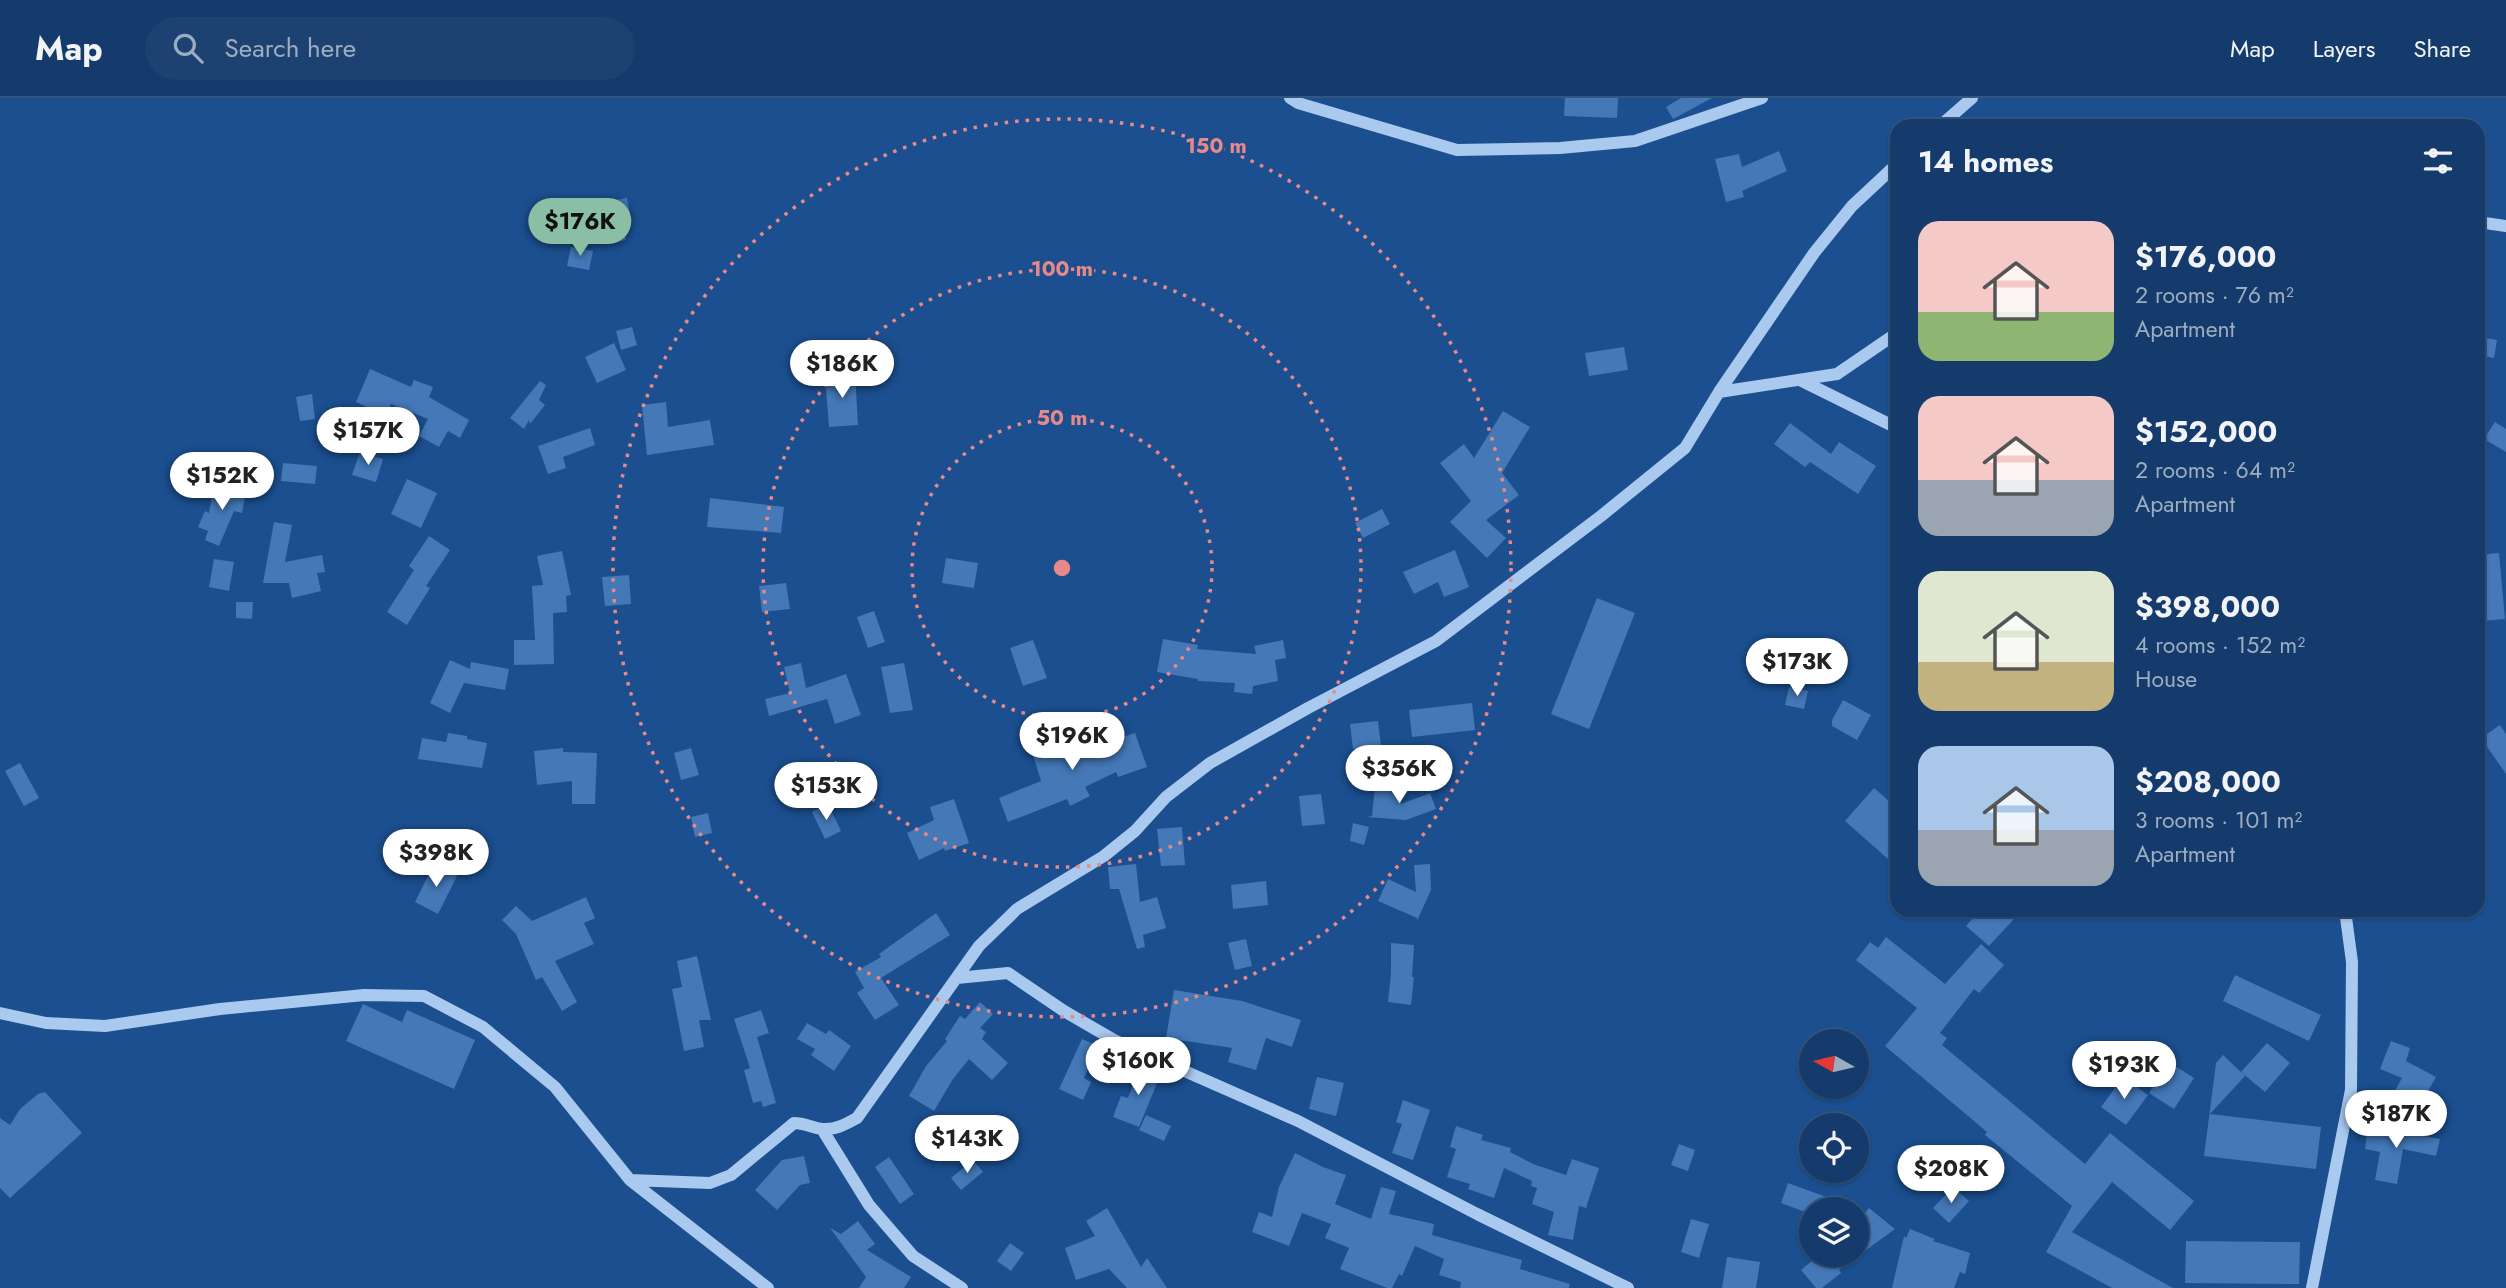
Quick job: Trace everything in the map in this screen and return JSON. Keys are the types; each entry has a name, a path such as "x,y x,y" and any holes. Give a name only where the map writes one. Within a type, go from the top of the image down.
{"street":[{"path":"1290,98 1298,103 1457,150 1560,148 1635,141 1762,98"},
{"path":"1948,119 1972,98"},
{"path":"630,1180 710,1183 731,1175 794,1124 805,1123 822,1129 839,1127 857,1118 979,946 1017,909 1104,856 1135,831 1166,797 1210,763 1436,641 1601,516 1685,448 1719,392 1814,253 1852,206 1890,171"},
{"path":"2485,223 2506,226"},
{"path":"1719,392 1837,374 1890,338"},
{"path":"1799,379 1890,424"},
{"path":"2312,1288 2351,1090 2352,962 2346,917"},
{"path":"957,978 1008,973 1064,1011 1114,1040 1298,1121 1477,1214 1628,1288"},
{"path":"0,1013 46,1023 105,1026 220,1009 299,1001 364,995 424,996 483,1027 555,1087 630,1180 768,1288"},
{"path":"822,1129 869,1205 913,1256 962,1288"}],"building":[{"path":"1565,98 1618,98 1617,118 1564,116"},
{"path":"1681,98 1712,98 1673,119 1666,107"},
{"path":"1779,151 1787,171 1742,191 1744,197 1726,202 1715,159 1739,154 1742,167"},
{"path":"627,198 630,214 621,215 626,240 606,244 599,203"},
{"path":"571,247 593,251 589,270 567,266"},
{"path":"632,327 637,345 621,350 616,331"},
{"path":"2485,338 2497,340 2494,358 2485,356"},
{"path":"614,343 626,370 597,383 585,357"},
{"path":"1624,347 1628,370 1589,376 1585,353"},
{"path":"370,369 411,387 414,380 433,387 429,397 469,420 460,438 448,431 439,447 419,436 428,419 391,404 386,416 356,402"},
{"path":"855,373 858,425 829,427 825,375"},
{"path":"540,381 546,385 539,400 545,405 530,424 529,420 524,429 510,418"},
{"path":"312,394 315,419 300,421 296,397"},
{"path":"666,402 668,427 710,420 714,445 647,455 642,405"},
{"path":"1503,411 1530,427 1502,473 1519,495 1486,520 1506,538 1487,558 1450,522 1471,501 1440,463 1464,444 1474,458"},
{"path":"2495,422 2506,429 2506,452 2485,440"},
{"path":"1790,423 1831,454 1839,442 1876,466 1858,494 1810,462 1805,467 1774,444"},
{"path":"590,428 595,445 563,457 566,468 548,474 538,446"},
{"path":"360,452 383,459 376,482 352,475"},
{"path":"283,463 317,466 315,484 281,481"},
{"path":"407,479 437,493 421,528 391,514"},
{"path":"214,485 246,491 242,513 234,511 219,546 205,540 208,531 198,527 205,511 209,513"},
{"path":"710,498 784,507 781,533 707,527"},
{"path":"1382,509 1390,524 1363,538 1355,523"},
{"path":"274,522 292,525 285,562 322,555 325,572 317,573 321,591 292,598 289,583 263,583"},
{"path":"429,536 450,550 426,586 430,588 407,625 387,612 414,570 409,566"},
{"path":"1455,550 1469,587 1444,597 1438,582 1414,594 1403,572"},
{"path":"562,551 571,595 566,596 567,612 553,613 554,664 514,665 514,640 535,640 532,586 543,585 537,556"},
{"path":"2499,553 2505,619 2485,621 2485,554"},
{"path":"946,558 978,563 974,588 942,583"},
{"path":"214,559 234,562 229,591 209,587"},
{"path":"629,575 631,604 605,606 602,577"},
{"path":"786,583 790,609 762,612 759,586"},
{"path":"1597,598 1635,613 1589,729 1551,714"},
{"path":"236,602 253,602 252,619 236,618"},
{"path":"874,611 885,642 868,648 857,617"},
{"path":"1163,639 1198,645 1197,649 1256,654 1254,646 1283,640 1286,658 1275,660 1278,681 1253,686 1252,694 1234,692 1235,683 1198,681 1157,672"},
{"path":"1033,640 1047,678 1023,686 1010,648"},
{"path":"450,660 470,669 471,662 509,669 505,690 464,683 450,713 430,703"},
{"path":"801,663 806,688 846,674 861,715 835,724 827,699 769,716 765,699 790,693 784,667"},
{"path":"904,663 913,710 890,713 881,667"},
{"path":"1789,687 1808,691 1804,709 1785,705"},
{"path":"1843,700 1871,715 1857,740 1832,726 1832,720"},
{"path":"1472,703 1475,730 1412,737 1409,710"},
{"path":"1378,721 1381,746 1353,749 1350,724"},
{"path":"2500,725 2506,734 2506,774 2485,744 2485,735"},
{"path":"1075,731 1081,751 1135,733 1147,767 1118,777 1116,772 1085,787 1090,796 1070,806 1067,799 1008,822 999,798 1041,781 1030,745"},
{"path":"448,733 487,743 482,768 418,759 422,738 446,742"},
{"path":"563,748 563,752 597,753 595,804 572,804 572,781 537,785 534,751"},
{"path":"691,748 699,775 681,780 674,753"},
{"path":"20,763 39,798 24,806 5,771"},
{"path":"1375,786 1403,788 1401,804 1430,793 1436,809 1406,820 1367,817 1372,816"},
{"path":"1874,788 1890,802 1890,861 1845,821"},
{"path":"1321,794 1325,824 1302,826 1299,796"},
{"path":"954,799 969,843 945,851 944,848 919,860 907,833 934,820 930,807"},
{"path":"828,804 841,831 825,839 812,812"},
{"path":"708,813 712,833 695,837 691,817"},
{"path":"1353,823 1369,827 1364,845 1350,841"},
{"path":"1182,827 1185,865 1161,866 1157,829"},
{"path":"434,864 457,876 438,914 415,902"},
{"path":"1136,864 1140,902 1157,897 1166,928 1143,935 1145,947 1137,949 1119,889 1110,889 1108,867"},
{"path":"1430,864 1431,890 1417,921 1417,918 1378,901 1388,879 1416,892 1414,865"},
{"path":"1266,881 1268,905 1233,909 1231,885"},
{"path":"586,897 595,918 584,923 594,944 555,961 577,1002 562,1011 542,977 536,980 516,934 502,920 516,906 532,921"},
{"path":"936,913 950,935 881,978 899,1005 875,1020 857,993 864,988 855,972 881,957 879,954"},
{"path":"1974,917 2014,919 1989,946 1966,926"},
{"path":"1886,937 1945,984 1981,944 2004,965 1979,993 1974,989 1940,1033 1947,1038 1942,1045 2085,1164 2110,1133 2194,1201 2170,1230 2112,1182 2072,1232 2173,1288 2112,1288 2046,1252 2072,1206 1985,1135 1987,1132 1885,1046 1917,1008 1856,960 1870,942 1878,948"},
{"path":"1246,939 1252,966 1235,970 1228,943"},
{"path":"1391,943 1414,945 1411,1005 1388,1002"},
{"path":"697,956 711,1020 699,1020 704,1047 684,1051 672,989 682,987 677,961"},
{"path":"2235,975 2321,1015 2309,1041 2223,1001"},
{"path":"1174,990 1242,1001 1301,1020 1292,1047 1266,1038 1256,1070 1228,1062 1232,1048 1166,1038"},
{"path":"980,1002 993,1014 980,1028 986,1032 982,1039 1008,1063 992,1080 969,1059 953,1079 934,1111 909,1096 926,1066 947,1041 945,1039 960,1016 965,1019"},
{"path":"363,1004 402,1022 407,1010 475,1040 454,1089 346,1041"},
{"path":"761,1010 769,1033 757,1037 776,1103 763,1107 761,1101 753,1103 744,1070 750,1068 734,1019"},
{"path":"807,1023 826,1034 829,1030 851,1046 834,1071 811,1055 815,1049 797,1039"},
{"path":"1082,1039 1098,1046 1084,1078 1091,1082 1083,1100 1059,1089"},
{"path":"2391,1041 2410,1048 2406,1061 2436,1077 2418,1109 2393,1094 2402,1078 2380,1069"},
{"path":"2267,1043 2290,1063 2265,1092 2241,1072"},
{"path":"2223,1055 2245,1076 2210,1114 2321,1127 2316,1169 2204,1156 2216,1063"},
{"path":"2169,1062 2194,1078 2174,1109 2149,1093"},
{"path":"1141,1065 1162,1071 1139,1127 1113,1117 1121,1096 1128,1098"},
{"path":"1317,1077 1344,1083 1336,1116 1309,1109"},
{"path":"2123,1077 2148,1095 2126,1125 2101,1107"},
{"path":"45,1092 82,1133 10,1198 0,1188 0,1118 10,1125 20,1109 38,1094"},
{"path":"1403,1100 1430,1110 1413,1160 1392,1153 1402,1124 1396,1122"},
{"path":"1146,1115 1171,1126 1164,1141 1139,1130"},
{"path":"1456,1126 1483,1135 1481,1140 1511,1148 1510,1152 1533,1164 1566,1175 1572,1159 1599,1168 1586,1208 1579,1206 1573,1240 1548,1235 1554,1212 1532,1204 1537,1188 1531,1186 1532,1181 1504,1168 1494,1198 1468,1189 1470,1184 1447,1177 1456,1149 1450,1147"},
{"path":"2368,1126 2440,1139 2436,1156 2403,1149 2397,1184 2375,1180 2380,1152 2365,1149"},
{"path":"1679,1144 1695,1150 1688,1171 1671,1165"},
{"path":"1295,1153 1346,1175 1335,1204 1371,1219 1381,1187 1396,1191 1389,1214 1434,1224 1432,1235 1522,1260 1520,1269 1570,1284 1569,1288 1460,1288 1461,1282 1439,1275 1444,1259 1415,1246 1402,1276 1399,1274 1392,1288 1387,1288 1340,1269 1349,1248 1325,1238 1331,1224 1302,1213 1289,1246 1252,1232 1259,1212 1272,1217 1279,1187"},
{"path":"804,1156 810,1183 800,1185 777,1210 755,1190 782,1160"},
{"path":"889,1157 914,1194 900,1204 875,1167"},
{"path":"973,1160 983,1172 961,1190 951,1178"},
{"path":"1788,1183 1826,1197 1799,1197 1799,1210 1781,1203"},
{"path":"1953,1187 1969,1201 1949,1223 1933,1208"},
{"path":"1107,1208 1141,1267 1147,1258 1167,1288 1127,1288 1109,1269 1076,1280 1065,1248 1095,1236 1086,1221"},
{"path":"1869,1208 1895,1229 1869,1248"},
{"path":"1691,1219 1709,1224 1699,1258 1681,1252"},
{"path":"858,1221 875,1244 867,1250 911,1277 904,1288 859,1288 866,1277 830,1228 841,1234"},
{"path":"1910,1229 1935,1239 1933,1241 1970,1253 1965,1274 1960,1272 1954,1288 1892,1288 1904,1236 1906,1238"},
{"path":"2186,1241 2300,1242 2299,1284 2185,1283"},
{"path":"1010,1243 1024,1253 1011,1271 997,1261"},
{"path":"1727,1257 1760,1262 1756,1288 1722,1288"},
{"path":"1805,1267 1843,1267 1839,1270 1841,1273 1822,1288 1816,1288 1801,1270"}]}
